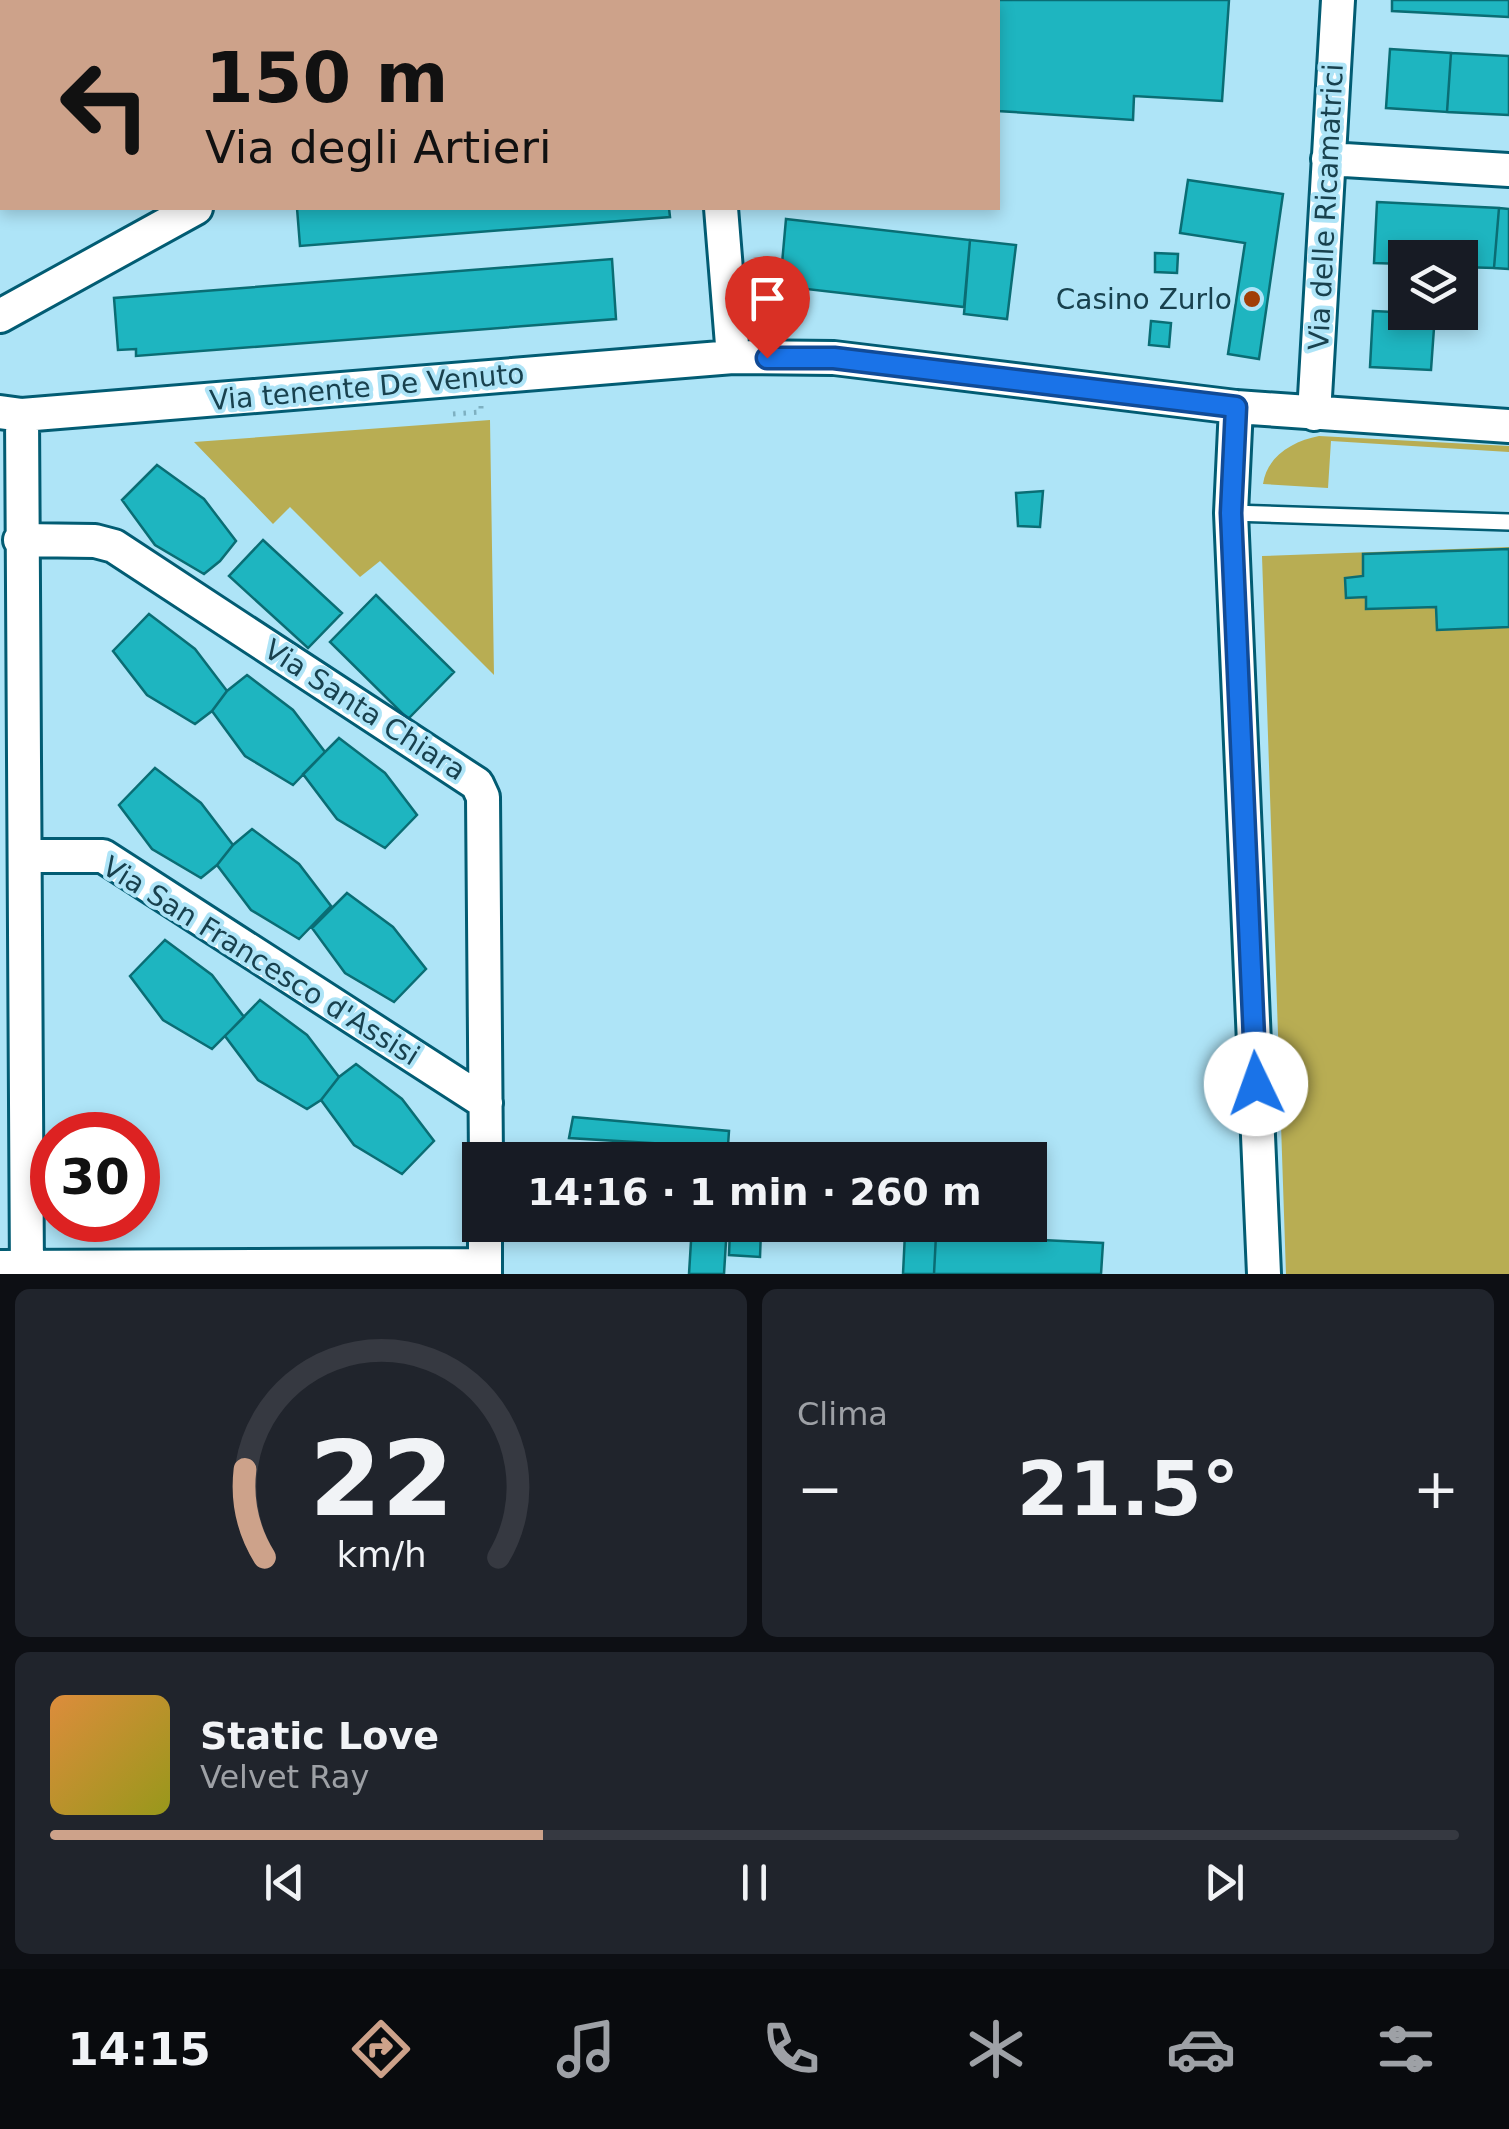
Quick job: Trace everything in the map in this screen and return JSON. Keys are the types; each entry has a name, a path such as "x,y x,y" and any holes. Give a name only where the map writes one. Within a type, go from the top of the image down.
{"street":[{"name":"Via delle Ricamatrici","path":"1314,414 1338,0"},
{"path":"1328,159 1509,170"},
{"path":"0,316 192,210"},
{"path":"720,210 733,358"},
{"name":"Via tenente De Venuto","path":"11,414 733,358 834,358 1236,407 1509,426"},
{"path":"1236,407 1231,513 1264,1274"},
{"path":"11,414 20,540 25,856 18,1269 485,1270 486,1242"},
{"name":"Via Santa Chiara","path":"20,540 96,541 114,546 477,784 483,797 486,1103"},
{"name":"Via San Francesco d'Assisi","path":"25,856 102,856 486,1103"},
{"path":"486,1103 486,1142"}],"lane":[{"path":"1231,513 1509,522"}],"shaded area":[{"path":"490,420 494,675 380,561 360,577 290,507 273,524 194,442"},
{"path":"1319,436 1509,446 1509,452 1331,441 1328,488 1263,484 1270,465 1283,451"},
{"path":"1509,547 1509,1274 1286,1274 1262,556"}],"building":[{"path":"1000,0 1229,0 1222,101 1134,96 1133,120 1000,111"},
{"path":"1392,0 1509,0 1509,17 1392,11"},
{"path":"1390,49 1451,53 1447,112 1386,108"},
{"path":"1451,53 1509,56 1509,115 1447,112"},
{"name":"Casino Zurlo","path":"1188,180 1283,194 1259,359 1228,354 1245,243 1180,233"},
{"path":"1377,202 1499,208 1494,268 1478,268 1478,240 1388,240 1388,263 1374,263"},
{"path":"1499,208 1509,209 1509,269 1494,268"},
{"path":"297,210 669,210 670,217 300,246"},
{"path":"786,219 970,240 964,307 780,286"},
{"path":"970,240 1016,245 1007,319 964,314"},
{"path":"1155,253 1178,254 1177,273 1155,272"},
{"path":"612,259 616,319 136,356 136,349 118,350 114,298"},
{"path":"1373,311 1388,312 1388,330 1434,330 1431,370 1370,367"},
{"path":"1151,321 1171,323 1169,347 1149,345"},
{"path":"157,465 204,499 236,541 204,574 155,545 122,500"},
{"path":"1043,491 1040,527 1018,526 1016,493"},
{"path":"263,540 342,613 308,648 229,576"},
{"path":"1509,549 1509,627 1437,630 1436,607 1366,609 1366,597 1346,598 1345,578 1363,576 1363,554"},
{"path":"376,595 454,672 408,719 330,642"},
{"path":"149,614 195,649 227,691 212,711 195,724 147,695 113,651"},
{"path":"247,675 293,710 325,752 293,785 245,756 212,711 227,691"},
{"path":"339,738 385,773 417,815 385,848 337,819 303,774"},
{"path":"155,768 201,803 233,845 201,878 152,849 119,805"},
{"path":"252,829 299,864 331,906 299,939 251,910 217,865"},
{"path":"347,893 393,927 426,969 394,1002 345,973 312,928"},
{"path":"165,940 212,975 244,1017 212,1049 163,1020 130,976"},
{"path":"260,1000 307,1035 339,1077 321,1100 307,1109 258,1080 225,1036"},
{"path":"356,1064 402,1099 434,1141 402,1174 354,1145 321,1100 339,1077"},
{"path":"573,1117 729,1131 728,1142 569,1138"},
{"path":"691,1242 726,1242 724,1274 689,1274"},
{"path":"730,1242 761,1242 760,1257 729,1255"},
{"path":"905,1242 936,1242 934,1274 903,1274"},
{"path":"936,1242 1103,1243 1101,1274 934,1274"}],"place":[{"name":"Casino Zurlo","path":"1252,299"}],"route":[{"path":"767,358 834,358 1236,407 1231,513 1256,1084"}]}
